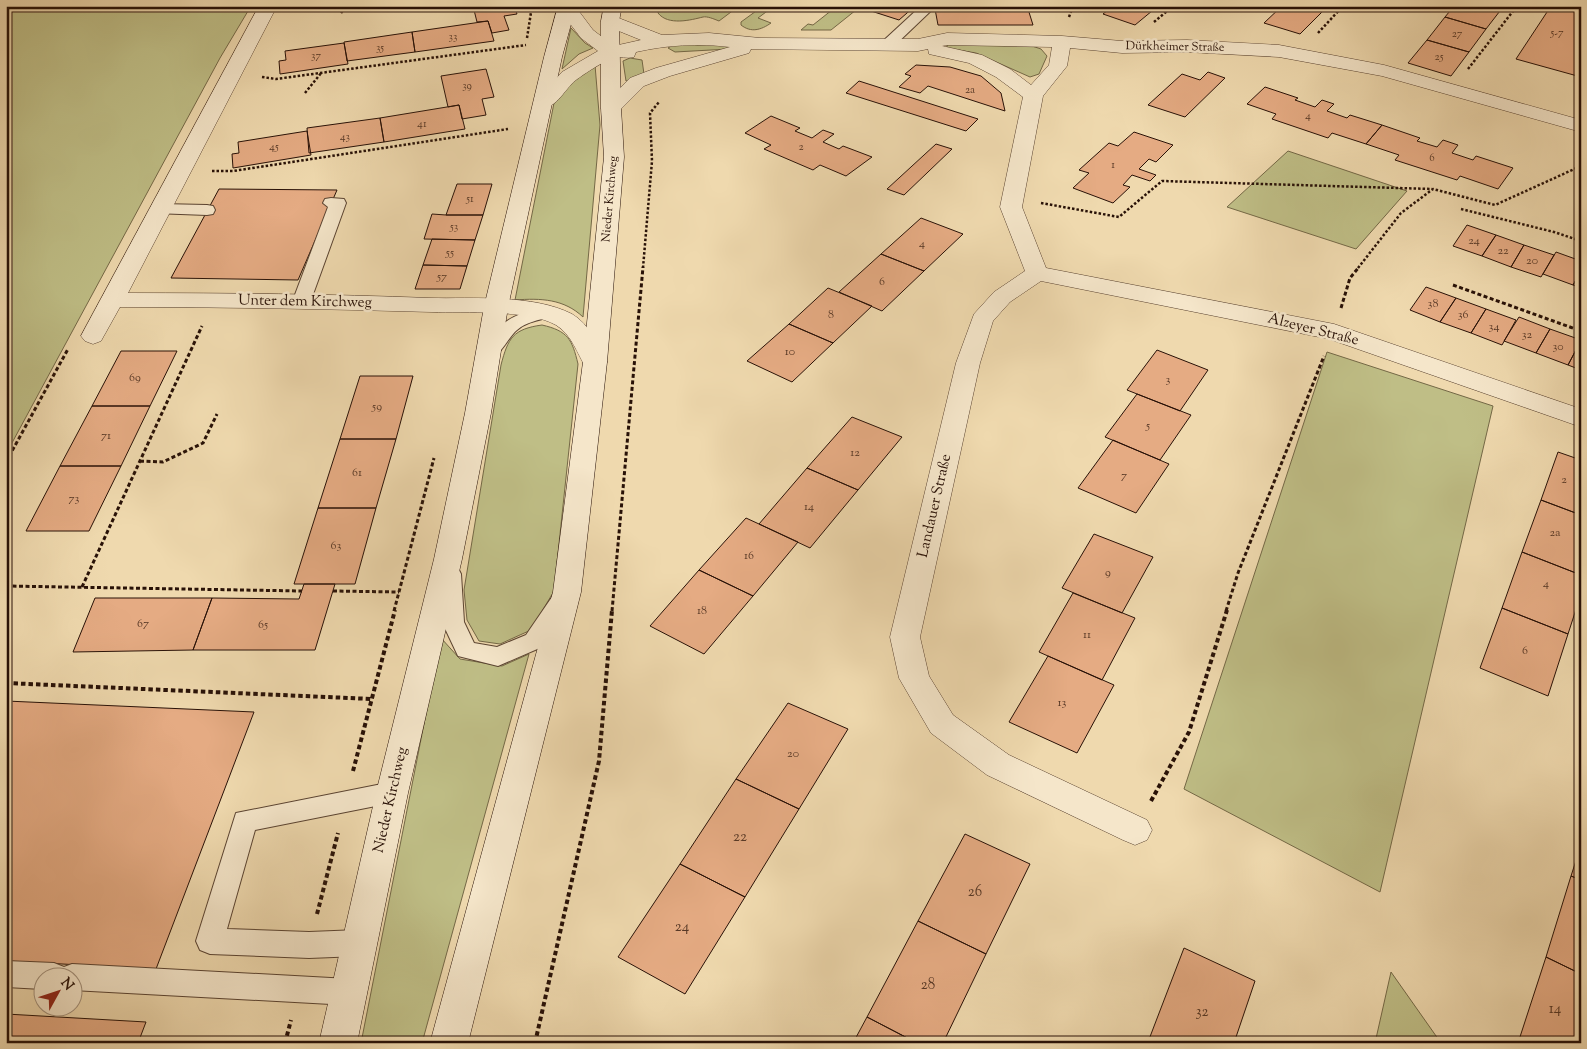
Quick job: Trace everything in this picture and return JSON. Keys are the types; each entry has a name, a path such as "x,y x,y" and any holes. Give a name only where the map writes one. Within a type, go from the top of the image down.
{"street":[{"path":"93,336 114,300 268,6"},
{"path":"567,7 587,34 611,52"},
{"name":"Nieder Kirchweg","path":"338,1043 392,793 448,559 489,353 496,307 553,57 567,7"},
{"name":"Dürkheimer Straße","path":"612,14 660,40"},
{"name":"Nieder Kirchweg","path":"449,1043 567,592 595,362 614,157 611,108 612,14"},
{"name":"Dürkheimer Straße","path":"544,103 570,76 611,52 660,40 709,39 760,44 918,45 947,39 1062,42 1122,47 1187,46 1279,51 1313,56 1384,72 1452,89 1581,126"},
{"path":"1038,273 1011,208 1033,95 1058,66 1062,42"},
{"name":"Dürkheimer Straße","path":"611,108 637,82 721,54 760,44"},
{"path":"918,45 974,59 1003,73 1033,95"},
{"name":"Dürkheimer Straße","path":"611,52 662,56 721,54"},
{"name":"Alzeyer Straße","path":"1038,273 1334,332 1581,418"},
{"name":"Landauer Straße","path":"1038,273 1002,297 982,318 968,363 905,637 914,678 942,724 998,765 1135,830"},
{"name":"Unter dem Kirchweg","path":"114,300 302,300 496,307"},
{"path":"496,307 544,313 563,320 582,335 595,362"}],"lane":[{"path":"887,45 929,6"},
{"path":"302,300 338,203 331,202"},
{"path":"160,209 208,210"},
{"name":"Nieder Kirchweg","path":"489,353 506,328 524,318 544,313"},
{"name":"Nieder Kirchweg","path":"448,559 453,622 466,650 498,657 534,641 567,592"},
{"path":"359,943 309,945 210,941 245,821 392,793"},
{"path":"6,974 32,975"},
{"path":"82,979 349,992"}],"path":[{"path":"342,13 346,6"},
{"path":"524,54 532,6"},
{"path":"1313,56 1315,36 1343,6"},
{"path":"1452,89 1517,6"},
{"path":"282,78 526,45"},
{"path":"305,93 322,72"},
{"path":"535,1043 599,761 652,161 650,113 665,94 663,72"},
{"path":"238,170 513,128"},
{"path":"1013,198 1119,217 1162,181 1433,190 1495,205 1581,166"},
{"path":"1135,830 1189,732 1238,573 1334,332 1350,278 1401,213 1433,190"},
{"path":"1461,209 1554,232 1581,241"},
{"path":"1453,285 1581,331"},
{"path":"82,587 214,300"},
{"path":"6,462 67,349 93,336"},
{"path":"140,461 163,462 203,443 217,414"},
{"path":"309,945 436,449"},
{"path":"6,586 302,591"},
{"path":"333,591 399,592"},
{"path":"6,683 372,699"},
{"path":"285,1043 298,990"}],"shaded area":[{"path":"6,6 251,6 220,58 6,454"},
{"path":"658,6 739,6 719,21 705,17 673,21 662,17 658,13"},
{"path":"763,6 774,6 758,18 771,23 756,30 748,29 741,25 741,22"},
{"path":"837,6 861,6 831,30 801,30 808,24 813,25"},
{"path":"571,28 585,43 593,48 579,54 562,69"},
{"path":"947,43 1029,45 1041,49 1047,56 1039,74 1030,77 976,53 947,48"},
{"path":"675,44 738,46 729,49 675,52 668,48"},
{"path":"630,58 642,60 644,74 626,81 623,61"},
{"path":"595,65 600,125 583,317 568,306 552,301 534,299 515,300 555,98 572,79"},
{"path":"1288,151 1407,191 1356,249 1227,207"},
{"path":"542,325 558,330 568,337 574,348 578,364 554,591 531,630 500,644 479,641 467,620 464,590 501,365 506,348 513,336 524,329"},
{"path":"1327,352 1493,406 1380,892 1184,789"},
{"path":"441,638 460,659 502,666 529,654 422,1043 361,1043"},
{"path":"1391,972 1441,1043 1375,1043"}],"building":[{"path":"473,6 514,6 517,14 504,16 509,30 492,33 488,21 477,22"},
{"path":"873,6 915,6 899,20 868,10"},
{"path":"1113,6 1158,6 1135,25 1103,14"},
{"path":"1282,6 1301,6 1322,12 1300,34 1264,23"},
{"path":"1301,6 1328,6 1322,12"},
{"path":"1454,6 1503,7 1486,29 1445,17"},
{"path":"1551,6 1581,6 1581,77 1516,59"},
{"path":"935,9 1028,9 1033,25 938,25"},
{"path":"1445,17 1486,29 1469,52 1427,40"},
{"path":"488,21 494,41 415,52 412,32"},
{"path":"412,32 415,52 347,61 344,42"},
{"path":"1427,40 1469,52 1451,76 1408,63"},
{"path":"344,43 348,64 280,74 279,61 286,60 285,51"},
{"path":"916,65 950,67 981,76 1001,93 1005,111 928,86 920,93 899,87 911,76 905,74"},
{"path":"486,69 494,97 482,99 486,115 462,119 459,105 448,107 441,76"},
{"path":"1208,72 1225,78 1185,117 1148,105 1182,74 1200,80"},
{"path":"859,81 978,119 966,131 846,93"},
{"path":"1265,87 1298,98 1295,100 1315,107 1322,100 1334,104 1327,111 1347,118 1350,115 1382,125 1366,144 1332,133 1328,138 1272,119 1276,114 1247,104"},
{"path":"459,105 465,129 384,142 380,118"},
{"path":"771,116 800,128 795,131 812,138 823,130 834,134 823,142 839,149 843,146 872,157 846,176 820,165 813,170 764,149 771,145 745,133"},
{"path":"380,118 384,142 309,153 307,128"},
{"path":"1382,125 1420,138 1417,141 1437,147 1443,140 1458,145 1452,153 1473,160 1476,156 1513,168 1498,189 1460,176 1457,180 1395,160 1399,155 1366,144"},
{"path":"307,131 311,155 233,168 232,154 239,153 238,142"},
{"path":"1134,132 1173,145 1156,162 1149,159 1139,169 1156,175 1150,181 1132,175 1123,185 1130,187 1113,203 1073,188 1089,173 1079,170 1109,143 1118,146"},
{"path":"936,144 952,149 904,195 887,189"},
{"path":"457,184 492,184 483,215 446,215"},
{"path":"219,189 337,190 298,280 171,278"},
{"path":"432,214 483,215 475,240 424,239"},
{"path":"921,218 963,234 924,271 881,254"},
{"path":"1467,225 1496,235 1482,256 1453,246"},
{"path":"1496,235 1524,245 1511,267 1482,256"},
{"path":"432,239 475,240 467,266 423,265"},
{"path":"1524,245 1554,255 1541,277 1511,267"},
{"path":"1556,252 1581,261 1581,271 1573,285 1543,274"},
{"path":"881,254 924,271 882,311 839,292"},
{"path":"423,265 467,266 460,289 415,289"},
{"path":"1581,271 1581,288 1573,285"},
{"path":"1426,287 1456,298 1440,322 1410,310"},
{"path":"828,288 872,306 833,343 789,324"},
{"path":"1456,298 1486,309 1471,333 1440,322"},
{"path":"1486,309 1516,320 1502,345 1471,333"},
{"path":"1519,317 1550,329 1536,353 1504,341"},
{"path":"789,324 833,343 792,382 747,361"},
{"path":"1550,329 1581,340 1568,365 1536,353"},
{"path":"1581,341 1581,370 1568,365"},
{"path":"1157,350 1208,370 1180,411 1127,390"},
{"path":"121,351 177,351 150,406 92,406"},
{"path":"360,376 413,376 396,439 340,439"},
{"path":"1137,394 1191,415 1160,460 1105,437"},
{"path":"92,406 150,406 121,466 60,466"},
{"path":"852,417 902,437 858,490 807,468"},
{"path":"340,439 396,439 376,508 318,508"},
{"path":"1113,440 1169,464 1136,513 1078,488"},
{"path":"1558,452 1581,460 1581,515 1541,500"},
{"path":"60,466 121,466 89,531 26,531"},
{"path":"807,468 858,490 810,548 759,524"},
{"path":"1541,500 1581,515 1581,575 1522,552"},
{"path":"318,508 376,508 355,584 294,584"},
{"path":"746,518 798,542 753,596 699,570"},
{"path":"1094,534 1153,557 1122,613 1062,588"},
{"path":"1522,552 1581,575 1581,594 1568,634 1502,608"},
{"path":"699,570 753,596 704,654 650,626"},
{"path":"304,584 335,584 315,650 193,650 212,598 299,599"},
{"path":"1073,593 1135,618 1102,680 1039,652"},
{"path":"95,598 212,598 193,650 73,652"},
{"path":"1502,608 1568,634 1548,696 1480,668"},
{"path":"1048,656 1114,685 1077,753 1009,722"},
{"path":"6,701 254,712 156,969 6,961"},
{"path":"788,703 848,729 799,809 736,779"},
{"path":"736,779 799,809 745,897 680,864"},
{"path":"965,834 1030,864 986,954 918,921"},
{"path":"1581,845 1581,880 1571,876"},
{"path":"680,864 745,897 685,994 618,957"},
{"path":"1571,876 1581,880 1581,974 1546,957"},
{"path":"918,921 986,954 943,1043 917,1043 867,1017"},
{"path":"1184,948 1255,981 1234,1043 1148,1042"},
{"path":"1546,957 1581,974 1581,1043 1518,1043"},
{"path":"6,1014 146,1022 138,1043 6,1043"},
{"path":"867,1017 917,1043 853,1043"}]}
